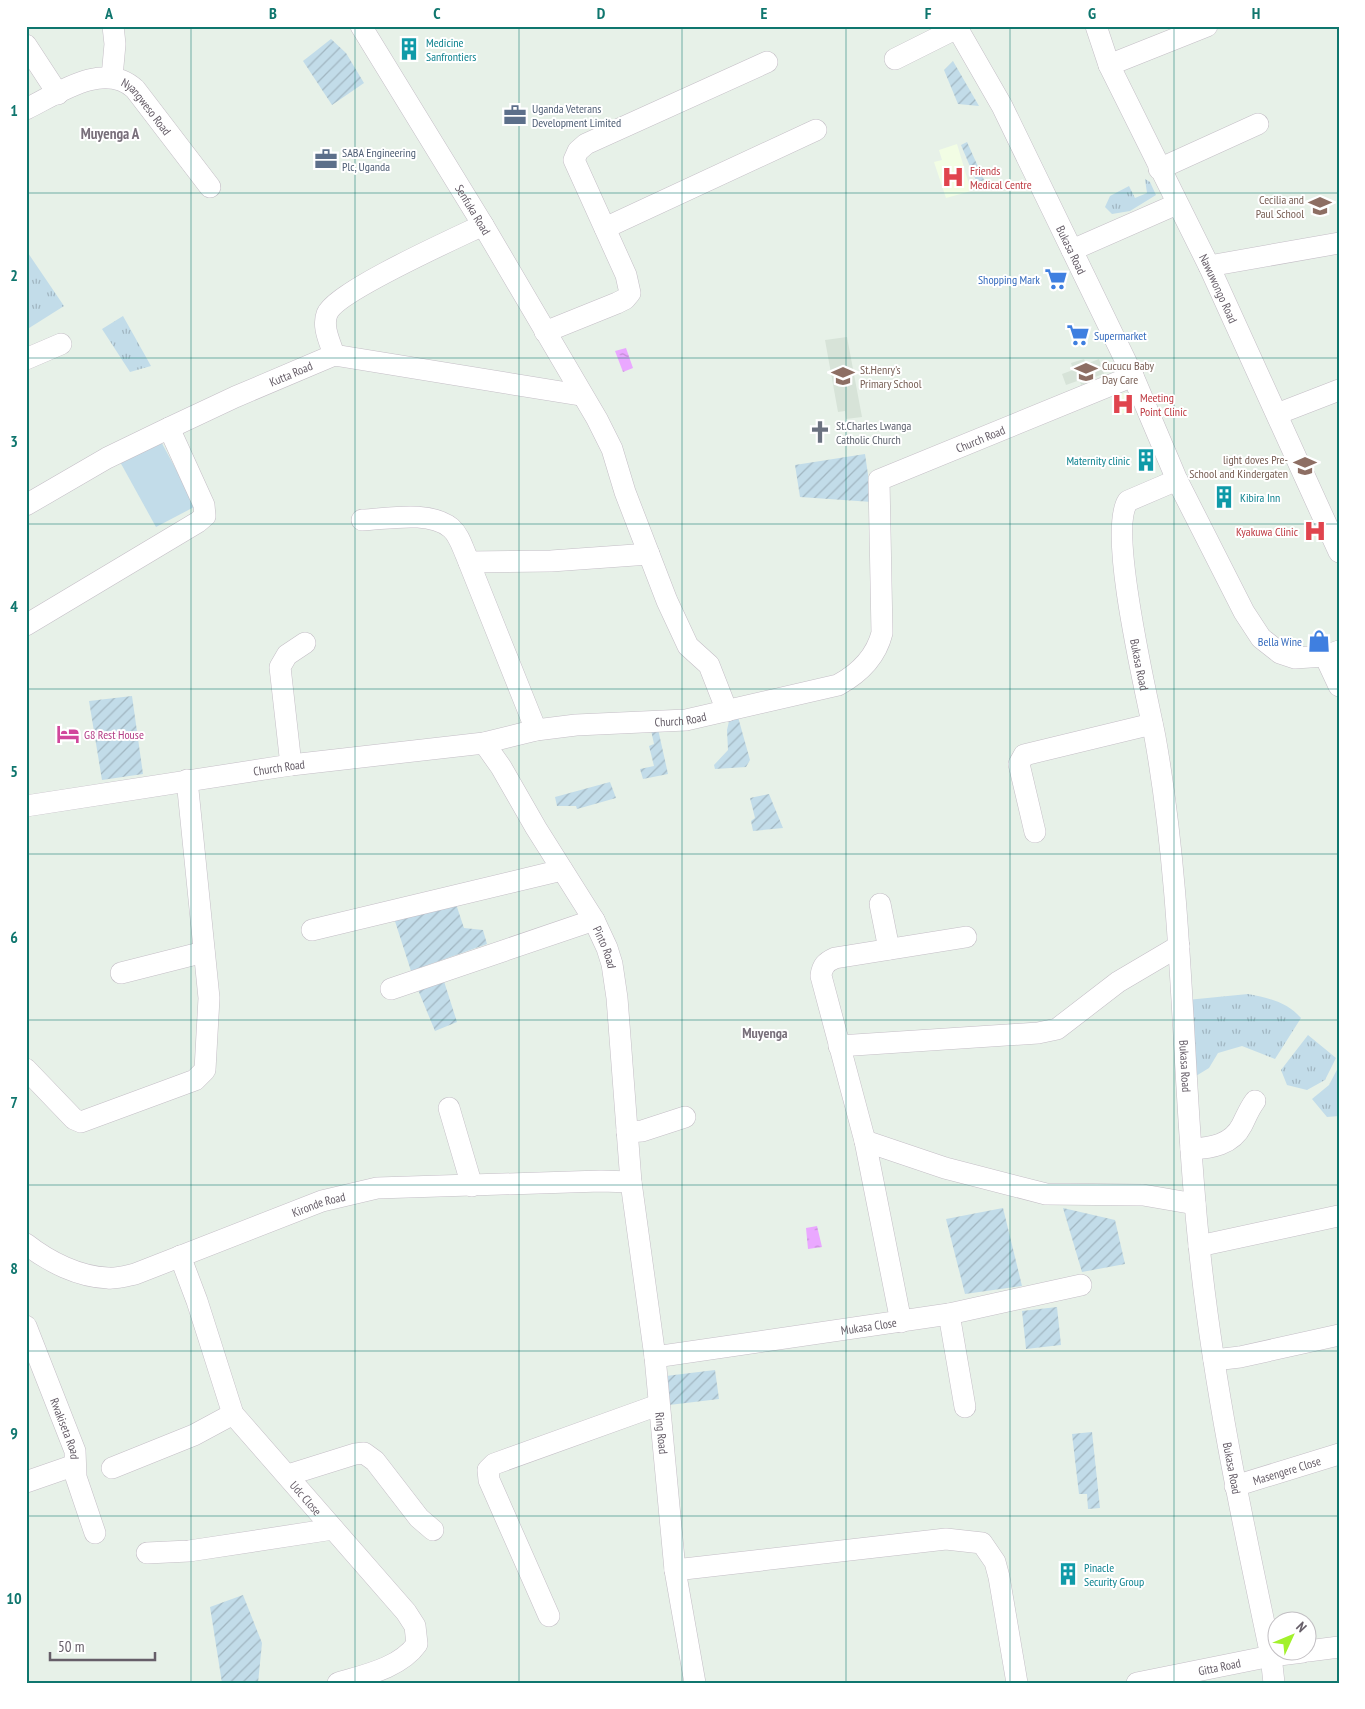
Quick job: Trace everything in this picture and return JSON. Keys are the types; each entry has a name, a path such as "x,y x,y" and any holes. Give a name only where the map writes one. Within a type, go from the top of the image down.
{"street":[{"path":"112,77 115,44 113,26"},
{"name":"Senfuka Road","path":"361,26 483,225 580,394 597,419 612,449 649,554 688,646 710,665 727,711"},
{"name":"Nawuwongo Road","path":"1096,26 1109,65 1159,169 1209,266 1338,547"},
{"path":"1109,65 1207,26"},
{"path":"895,59 957,27"},
{"name":"Bukasa Road","path":"957,27 998,98 1133,376 1177,480 1244,612 1261,638 1280,653 1295,658 1332,654"},
{"path":"26,45 58,94"},
{"path":"546,332 617,303 630,293 626,275 574,160 578,151 586,144 766,62"},
{"name":"Nyangweso Road","path":"26,109 92,80 112,77 127,82 210,187"},
{"path":"1159,169 1258,124"},
{"path":"605,228 816,130"},
{"path":"1072,250 1177,204"},
{"path":"483,225 383,275 332,306 327,313 325,322 334,355 580,394"},
{"path":"1209,266 1339,243"},
{"path":"26,359 61,344"},
{"name":"Kutta Road","path":"26,505 107,458 235,397 334,355"},
{"name":"Church Road","path":"26,806 103,796 187,780 291,765 484,743 536,730 602,722 686,720 838,685 857,673 878,647 883,621 879,480 1133,376"},
{"path":"1277,414 1339,390"},
{"path":"26,625 205,516 204,505 169,428"},
{"name":"Bukasa Road","path":"1177,480 1133,497 1124,507 1122,513 1129,601 1166,800 1179,946 1191,1149 1199,1246 1222,1417 1268,1642"},
{"path":"362,520 423,518 439,521 456,534 536,730"},
{"path":"469,562 551,561 649,554"},
{"path":"291,765 280,667 287,655 305,643"},
{"path":"1332,654 1339,686"},
{"path":"1035,832 1020,764 1024,755 1152,724"},
{"name":"Pinto Road","path":"484,743 502,767 562,870 594,920 608,948 617,998 631,1182"},
{"path":"26,1069 74,1120 81,1122 200,1077 206,1065 209,1012 187,780"},
{"path":"312,930 562,870"},
{"path":"880,904 889,949"},
{"path":"391,989 594,920"},
{"path":"901,1322 865,1141 821,976 822,969 835,958 966,937"},
{"path":"839,1046 1038,1033 1057,1029 1118,982 1179,946"},
{"path":"121,973 204,952"},
{"path":"1191,1149 1208,1148 1237,1134 1255,1101"},
{"path":"449,1108 472,1186"},
{"path":"627,1132 642,1131 685,1117"},
{"path":"865,1141 945,1168 1046,1194 1143,1195 1195,1204"},
{"name":"Kironde Road","path":"26,1244 58,1264 83,1275 109,1279 135,1274 322,1201 377,1188 601,1181 631,1182"},
{"name":"Ring Road","path":"631,1182 655,1357 658,1405 675,1570 695,1683"},
{"path":"1199,1246 1338,1216"},
{"name":"Udc Close","path":"180,1256 197,1301 233,1414 406,1612 415,1626 418,1636 417,1644 404,1657 382,1669 338,1683"},
{"name":"Mukasa Close","path":"655,1357 949,1314 1081,1285"},
{"path":"949,1314 965,1407"},
{"name":"Rwakiseta Road","path":"26,1326 75,1451 76,1478 95,1532"},
{"path":"1214,1360 1240,1357 1339,1335"},
{"path":"549,1616 489,1480 488,1470 494,1464 658,1405"},
{"path":"112,1468 194,1435 233,1414"},
{"path":"288,1475 364,1453 375,1461 419,1518 433,1530"},
{"name":"Masengere Close","path":"1235,1486 1339,1454"},
{"path":"26,1482 75,1465"},
{"path":"146,1553 189,1551 333,1529"},
{"path":"675,1570 946,1539 982,1543 995,1562 999,1577 1017,1683"},
{"path":"1318,1650 1339,1647"},
{"name":"Gitta Road","path":"1137,1683 1268,1657"},
{"name":"Bukasa Road","path":"1272,1662 1274,1683"}],"shaded area":[{"name":"Friends Medical Centre","path":"957,144 971,191 946,198 934,162 942,160 939,150"},
{"name":"St.Henry's Primary School","path":"847,337 862,417 846,419 845,411 838,412 825,340"},
{"name":"Cucucu Baby Day Care","path":"1084,359 1086,364 1099,359 1104,374 1088,379 1089,382 1081,385 1080,380 1066,385 1062,374 1073,370 1071,363"},
{"name":"Meeting Point Clinic","path":"1125,393 1131,411 1121,414 1115,396"}],"green space":[{"path":"331,39 346,53 364,83 332,105 303,61"},
{"path":"953,61 979,106 958,104 944,70"},
{"path":"967,142 984,180 977,183 961,145"},
{"path":"1145,179 1150,182 1156,195 1130,211 1112,214 1105,207 1110,196 1129,186 1135,198 1147,193"},
{"path":"26,250 64,306 26,330"},
{"path":"123,316 151,366 130,372 102,329"},
{"path":"159,438 196,506 156,527 119,460"},
{"path":"865,454 872,502 800,497 795,465"},
{"path":"132,696 143,774 102,780 89,701"},
{"path":"730,717 738,717 750,760 746,767 715,769 714,765 728,750 727,730"},
{"path":"658,729 668,774 643,779 640,769 654,766 649,746 654,744 651,730"},
{"path":"610,782 616,798 577,809 576,806 557,806 555,797"},
{"path":"769,794 783,828 753,831 751,821 755,818 750,798"},
{"path":"455,901 464,928 483,930 487,944 411,971 393,915"},
{"path":"442,975 457,1022 435,1031 416,985"},
{"path":"1248,994 1284,1004 1301,1018 1275,1059 1242,1046 1218,1053 1209,1068 1191,1079 1187,1000"},
{"path":"1308,1035 1336,1058 1325,1080 1307,1090 1287,1085 1281,1070"},
{"path":"1339,1066 1339,1116 1327,1117 1312,1099 1329,1085"},
{"path":"1003,1208 1022,1286 965,1294 946,1219"},
{"path":"1063,1208 1115,1220 1125,1264 1082,1272"},
{"path":"1057,1307 1061,1345 1026,1349 1022,1311"},
{"path":"715,1370 719,1399 669,1405 666,1376"},
{"path":"1092,1432 1100,1508 1088,1509 1087,1494 1079,1494 1072,1434"},
{"path":"243,1595 262,1643 258,1683 222,1683 210,1607"}],"water":[{"path":"626,348 633,368 623,372 615,351"},
{"path":"817,1226 822,1247 808,1249 806,1228"}],"place":[{"name":"Medicine Sanfrontiers","path":"409,49"},
{"name":"Uganda Veterans Development Limited","path":"515,115"},
{"name":"SABA Engineering Plc, Uganda","path":"326,159"},
{"name":"Friends Medical Centre","path":"953,177"},
{"name":"Cecilia and Paul School","path":"1320,206"},
{"name":"Shopping Mark","path":"1056,279"},
{"name":"Supermarket","path":"1078,335"},
{"name":"Cucucu Baby Day Care","path":"1086,372"},
{"name":"St.Henry's Primary School","path":"843,376"},
{"name":"Meeting Point Clinic","path":"1123,404"},
{"name":"St.Charles Lwanga Catholic Church","path":"820,432"},
{"name":"Maternity clinic","path":"1146,460"},
{"name":"light doves Pre- School and Kindergaten","path":"1305,466"},
{"name":"Kibira Inn","path":"1224,497"},
{"name":"Kyakuwa Clinic","path":"1315,531"},
{"name":"Bella Wine","path":"1319,641"},
{"name":"G8 Rest House","path":"68,734"},
{"name":"Pinacle Security Group","path":"1068,1574"}],"district":[{"name":"Muyenga A","path":"110,133"},
{"name":"Muyenga","path":"765,1033"}]}
